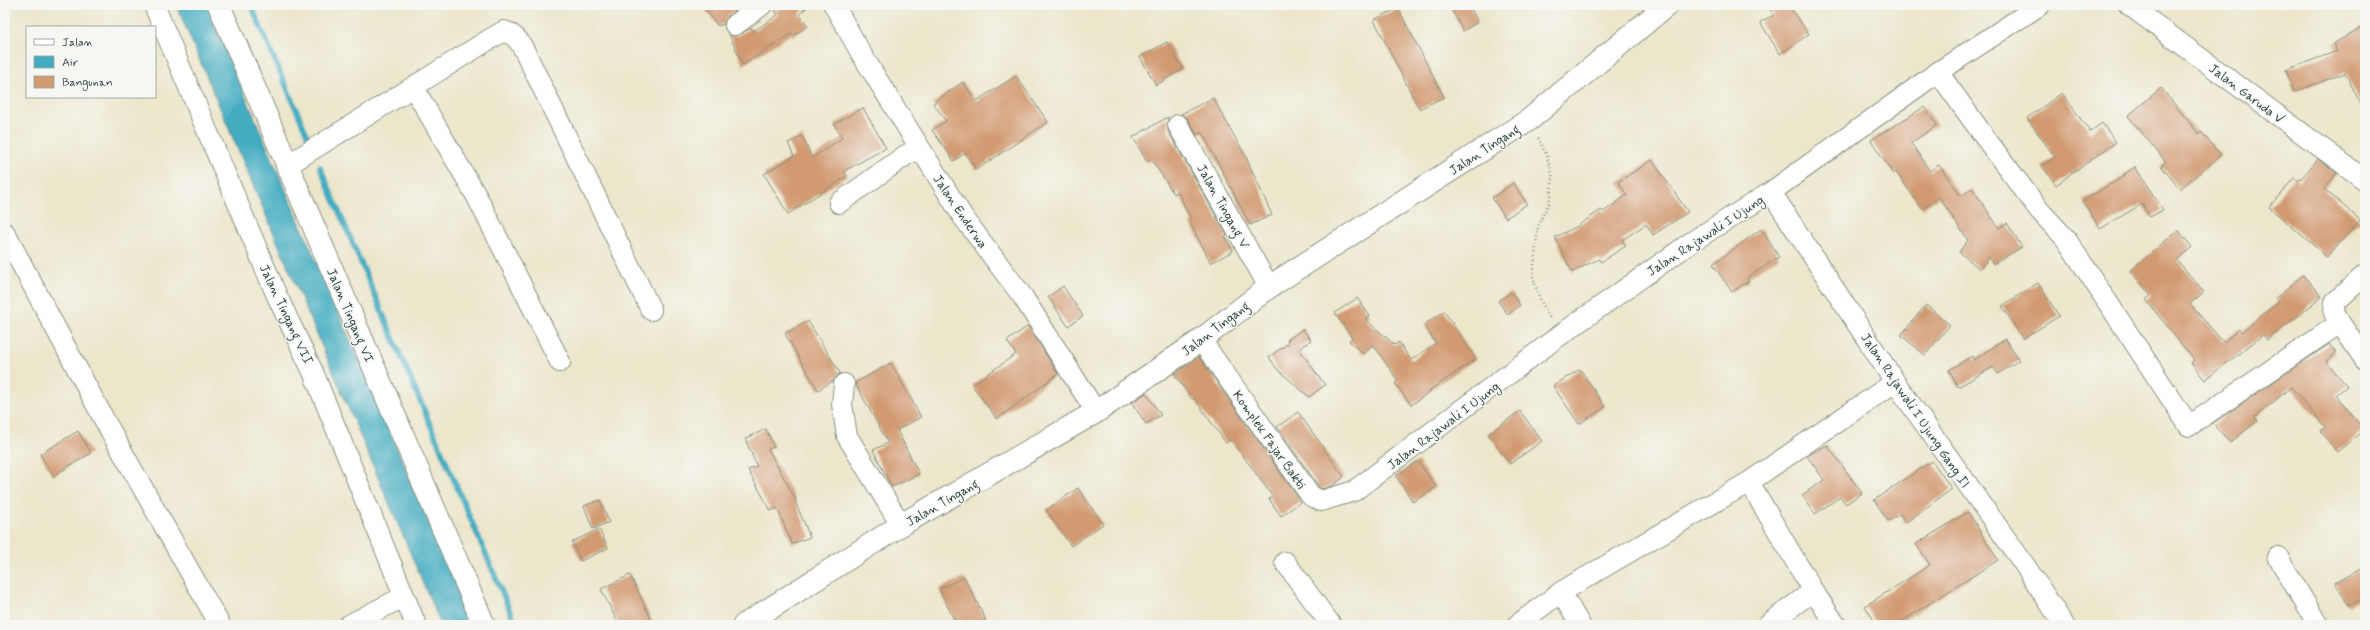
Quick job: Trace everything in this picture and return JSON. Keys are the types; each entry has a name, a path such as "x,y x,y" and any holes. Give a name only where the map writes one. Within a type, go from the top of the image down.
{"main road":[{"name":"Jalan Tingang VI","path":"219,5 286,166 484,625"},
{"name":"Jalan Tingang","path":"744,625 901,525 1096,412 1201,340 1269,287 1529,120 1667,5"}],"street":[{"name":"Jalan Tingang VII","path":"154,5 277,296 316,379 403,597 416,625"},
{"path":"735,25 762,5"},
{"name":"Jalan Enderwa","path":"834,5 920,149 963,217 1023,297 1096,412"},
{"name":"Jalan Rajawali I Ujung","path":"1378,475 1559,336 1693,241 1771,192 1938,72 2040,5"},
{"name":"Jalan Garuda V","path":"2129,5 2365,180"},
{"path":"286,166 504,32 513,34 520,43 530,62 651,310"},
{"path":"1938,72 2040,211 2066,239 2189,426 2340,323"},
{"path":"414,88 477,198 560,362"},
{"name":"Jalan Tingang V","path":"1178,125 1269,287"},
{"path":"839,203 906,155 920,149"},
{"name":"Jalan Rajawali I Ujung Gang II","path":"1771,192 1895,382 2026,567 2064,625"},
{"path":"5,233 106,423 220,625"},
{"path":"2365,275 2335,302 2334,313 2365,360"},
{"name":"Komplek Fajar Bakti","path":"1201,340 1311,496 1321,501 1332,499 1354,492 1378,475"},
{"path":"1516,625 1561,592 1749,482 1895,382"},
{"path":"844,384 842,404 847,436 901,525"},
{"path":"1749,482 1813,591 1836,625"},
{"path":"2278,557 2318,625"},
{"path":"1285,562 1331,625"},
{"path":"1767,625 1813,591"},
{"path":"1561,592 1580,625"},
{"path":"349,625 403,597"}],"path":[{"path":"1529,120 1547,156 1553,178 1549,203 1538,226 1533,276 1538,295 1559,336"}],"water":[{"path":"176,5 206,5 473,625 441,625"}],"building":[{"path":"702,5 734,5 737,9 728,16 724,24 718,26"},
{"path":"784,5 810,5 799,14 808,26 793,36 791,34 743,65 729,34 737,36 751,28 754,31 778,15 775,11"},
{"path":"1449,5 1469,5 1478,22 1463,31"},
{"path":"1767,5 1788,5 1809,34 1780,54 1760,22 1774,15"},
{"path":"1398,8 1444,97 1419,109 1374,20"},
{"path":"2365,25 2365,112 2345,73 2294,92 2286,70 2337,51 2333,44"},
{"path":"1167,42 1183,69 1156,85 1140,57"},
{"path":"1016,76 1048,122 976,170 965,153 954,161 932,130 946,121 933,103 963,82 976,101"},
{"path":"2161,88 2199,134 2201,132 2221,155 2180,189 2161,166 2166,162 2128,116"},
{"path":"2062,93 2090,132 2102,123 2116,142 2056,185 2042,166 2055,157 2027,118"},
{"path":"1213,98 1245,155 1272,215 1250,225 1204,136 1201,132 1197,135 1188,119 1181,114"},
{"path":"1924,107 1937,125 1911,143 1930,171 1939,165 1961,196 1972,188 1999,228 2007,223 2022,247 1993,264 1989,257 1980,269 1959,252 1968,240 1939,197 1922,209 1896,172 1893,174 1871,140"},
{"path":"863,108 886,148 844,171 847,176 788,214 764,174 794,156 788,143 802,136 812,158 842,138 834,124"},
{"path":"1168,117 1168,131 1227,235 1225,236 1233,251 1211,263 1190,223 1192,222 1178,192 1174,194 1152,160 1147,162 1133,137"},
{"path":"2318,159 2337,173 2324,189 2360,220 2327,257 2269,207 2295,177 2299,181"},
{"path":"1652,160 1688,212 1653,235 1646,224 1622,240 1626,246 1601,262 1599,259 1572,272 1555,237 1576,227 1601,210 1603,212 1627,195 1618,182"},
{"path":"2135,167 2163,210 2150,217 2142,204 2100,229 2083,201 2124,176 2123,175"},
{"path":"1513,183 1527,204 1506,218 1492,198"},
{"path":"1761,229 1779,257 1747,278 1749,281 1732,292 1713,264"},
{"path":"2178,230 2192,247 2177,260 2204,292 2190,304 2223,342 2239,329 2242,332 2279,301 2276,298 2303,275 2322,297 2267,340 2263,335 2205,380 2191,363 2194,360 2146,300 2151,295 2130,271"},
{"path":"2038,283 2059,316 2023,339 2002,306"},
{"path":"1063,286 1083,316 1068,326 1048,297"},
{"path":"1511,292 1520,305 1508,315 1498,301"},
{"path":"1357,298 1370,316 1365,319 1395,345 1399,342 1411,360 1436,343 1424,325 1444,311 1476,359 1430,390 1431,391 1411,405 1395,383 1398,381 1373,344 1364,354 1349,341 1352,338 1335,313"},
{"path":"1926,305 1950,325 1925,355 1901,335"},
{"path":"808,321 840,373 833,381 818,390 785,334"},
{"path":"1028,326 1058,374 997,419 972,385 1016,354 1007,341"},
{"path":"1303,329 1311,340 1299,349 1325,385 1309,397 1277,369 1269,357 1289,343 1287,340"},
{"path":"2005,339 2019,360 1998,374 1993,367 1958,387 1949,370 1972,356 1974,360"},
{"path":"2329,344 2336,353 2326,361 2347,386 2336,395 2364,430 2337,452 2320,431 2325,427 2291,387 2254,418 2257,421 2230,443 2213,423"},
{"path":"1199,357 1301,502 1281,516 1269,499 1273,497 1250,465 1230,440 1226,443 1194,398 1192,399 1174,374"},
{"path":"891,363 921,417 897,430 919,474 892,487 873,450 888,443 855,383"},
{"path":"1580,369 1605,407 1579,424 1553,386"},
{"path":"1146,393 1161,415 1146,424 1132,403"},
{"path":"1520,411 1542,441 1510,464 1488,434"},
{"path":"1298,412 1344,477 1332,486 1322,489 1319,487 1277,427"},
{"path":"766,429 774,447 768,449 796,500 795,501 810,537 792,544 777,508 771,511 748,470 757,466 745,439"},
{"path":"78,431 91,453 53,476 40,454"},
{"path":"1827,445 1862,493 1846,504 1840,497 1815,514 1802,495 1824,480 1807,456"},
{"path":"1418,461 1436,487 1413,502 1396,476"},
{"path":"1932,461 1952,489 1905,523 1900,514 1888,521 1874,500"},
{"path":"1078,488 1103,524 1071,546 1046,510"},
{"path":"600,500 609,522 593,529 584,506"},
{"path":"1968,512 1998,560 1896,625 1877,625 1865,606 1930,565 1916,544"},
{"path":"599,529 608,548 581,561 572,542"},
{"path":"2365,566 2365,597 2349,606 2335,583"},
{"path":"630,575 654,625 619,625 601,589"},
{"path":"964,577 986,620 975,625 957,625 939,589"}],"waterway":[{"path":"251,5 309,139"},
{"path":"320,167 516,625"}]}
